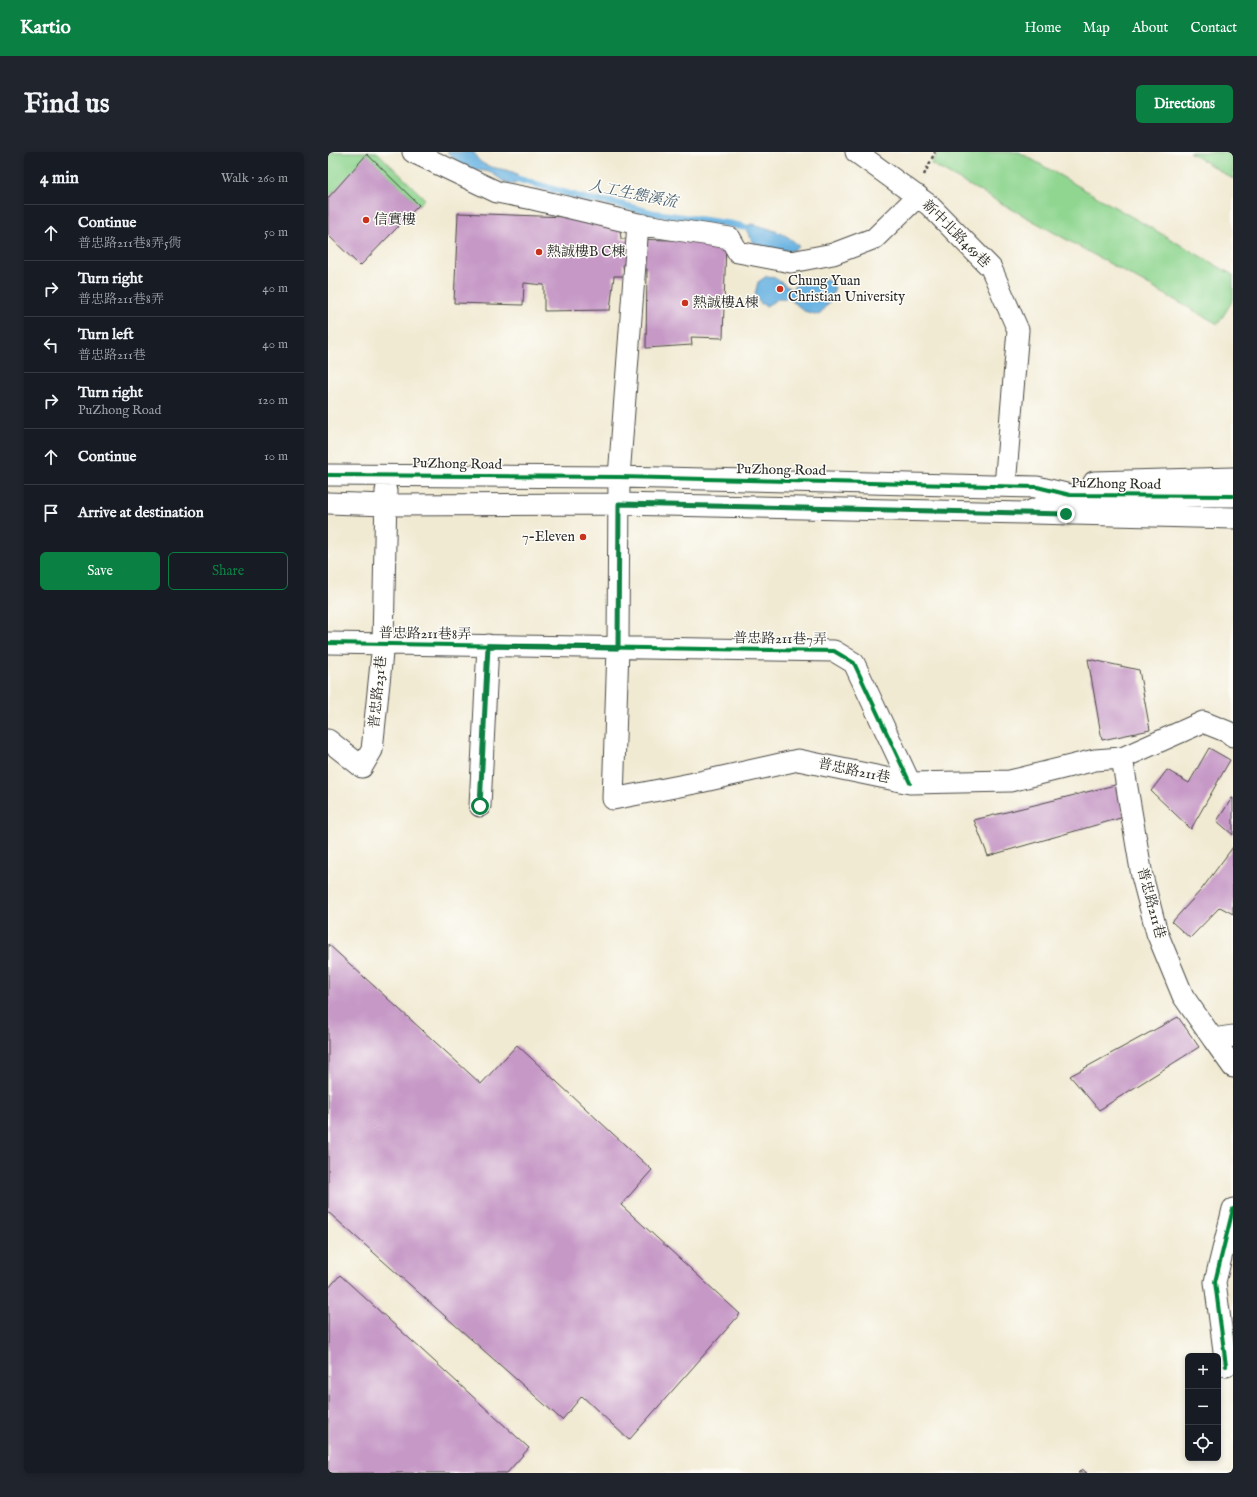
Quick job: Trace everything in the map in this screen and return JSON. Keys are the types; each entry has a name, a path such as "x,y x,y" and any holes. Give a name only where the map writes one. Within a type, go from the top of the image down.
{"street":[{"path":"413,152 497,192 638,224 730,238 738,252 791,262 833,254 875,238 918,196"},
{"name":"新中北路469巷","path":"856,152 929,205 991,268 1018,330 1005,486"},
{"name":"普忠路211巷","path":"638,224 619,477 618,648 613,799 700,782 798,760 910,783 1010,781 1095,760 1122,758 1142,876 1157,932 1183,996 1223,1037 1233,1067"},
{"name":"PuZhong Road","path":"328,475 386,474 619,477 1037,487 1070,495 1233,496"},
{"name":"普忠路231巷","path":"328,740 362,768 372,750 383,644 386,474"},
{"path":"1037,487 1072,482 1233,478"},
{"name":"PuZhong Road","path":"328,503 386,505 619,504 1026,513 1070,495"},
{"path":"1026,513 1233,518"},
{"name":"普忠路211巷8弄","path":"328,643 618,648"},
{"path":"480,806 488,646"},
{"name":"普忠路211巷7弄","path":"618,648 834,651 854,663 910,783"},
{"path":"1122,758 1203,722 1228,732 1233,736"},
{"path":"1226,1366 1216,1282 1233,1209"}],"green space":[{"path":"328,152 377,152 425,199 419,205 367,155 328,198"},
{"path":"938,152 1019,152 1233,275 1233,300 1218,324 931,164"},
{"path":"1189,152 1233,152 1233,179"}],"water":[{"path":"447,152 474,152 481,162 492,167 517,174 518,179 515,184 511,184 504,182 489,172 467,168 457,162"},
{"path":"752,224 771,229 784,235 795,242 799,247 792,251 773,251 752,242 744,227"},
{"path":"767,276 777,279 791,289 804,279 827,279 835,287 830,301 819,315 804,311 789,299 780,298 766,306 760,303 755,294 758,282"}],"building":[{"name":"信實樓","path":"367,154 419,205 360,266 328,235 328,198"},
{"name":"熱誠樓B C棟","path":"458,213 619,219 621,239 726,241 723,338 691,337 692,345 646,348 647,269 623,264 624,276 614,276 610,310 544,311 544,285 524,283 523,305 454,303"},
{"path":"1088,659 1139,670 1150,730 1102,740"},
{"path":"1209,748 1230,760 1191,829 1151,791 1167,770 1189,783"},
{"path":"1119,784 1124,817 988,856 974,820"},
{"path":"1233,798 1233,835 1217,821"},
{"path":"1233,847 1233,914 1220,907 1190,938 1172,922 1201,890"},
{"path":"328,944 481,1084 517,1045 652,1170 621,1205 740,1314 629,1440 582,1396 562,1420 328,1212"},
{"path":"1178,1017 1199,1047 1099,1110 1070,1076"},
{"path":"340,1275 529,1448 507,1473 328,1473 328,1289"},
{"path":"1082,1469 1087,1473 1078,1473"}],"waterway":[{"name":"人工生態溪流","path":"518,179 586,199 614,203 652,213 744,227"}],"cycle path":[{"path":"328,475 619,477 1037,487 1070,495 1233,496"},
{"path":"328,643 834,651 854,663 910,783"},
{"path":"1226,1366 1215,1282 1233,1209"}],"place":[{"name":"信實樓","path":"366,220"},
{"name":"熱誠樓B C棟","path":"539,252"},
{"name":"Chung Yuan Christian University","path":"780,289"},
{"name":"熱誠樓A棟","path":"685,303"},
{"name":"7-Eleven","path":"583,537"}],"route":[{"path":"480,806 488,646 618,648 619,504 1066,514"}]}
